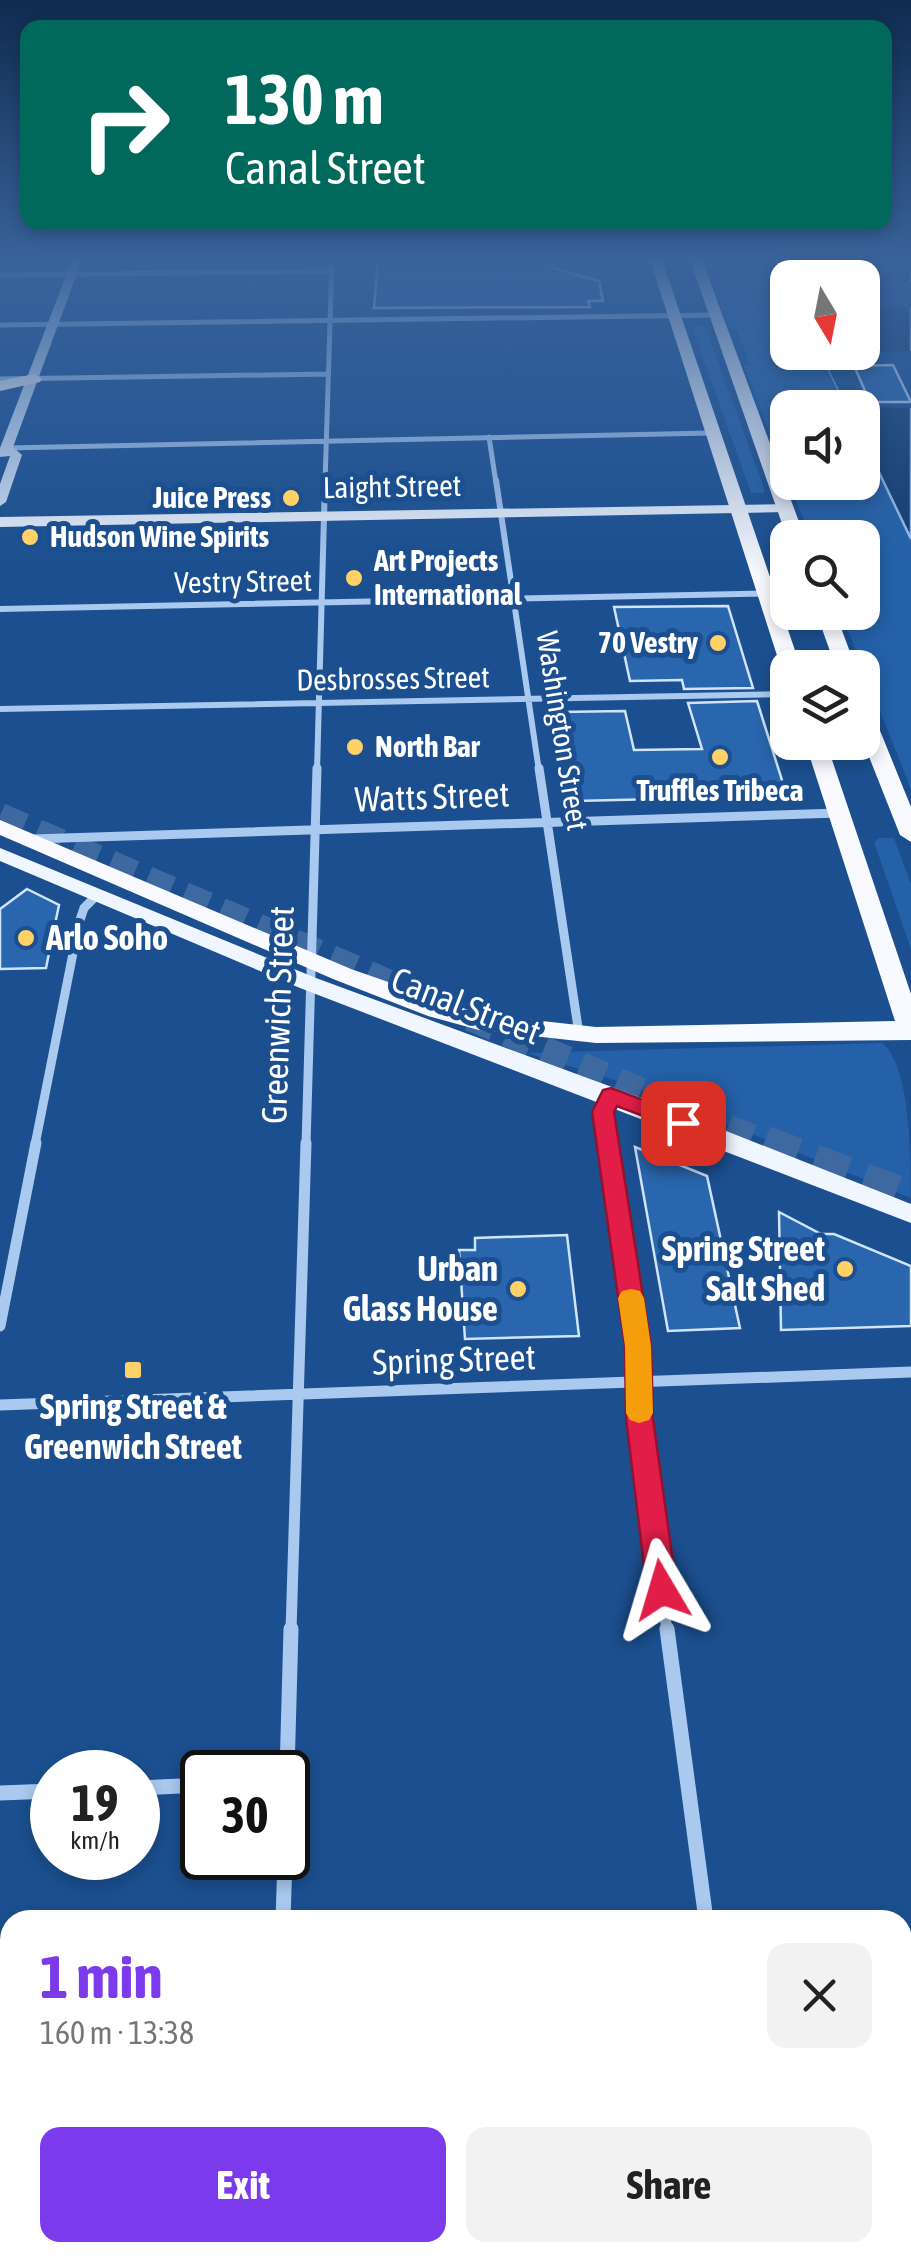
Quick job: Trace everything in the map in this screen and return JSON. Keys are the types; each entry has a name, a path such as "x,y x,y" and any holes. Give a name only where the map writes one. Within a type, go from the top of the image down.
{"highway":[{"path":"689,366 785,650"},
{"path":"733,366 790,520"},
{"path":"0,382 34,379"},
{"path":"880,756 911,834"},
{"path":"822,760 911,1030"},
{"name":"Canal Street","path":"0,827 308,971 456,1017 580,1034 911,1030"}],"main road":[{"path":"0,502 16,456 4,451 39,366"},
{"name":"Laight Street","path":"0,522 785,507"},
{"name":"Canal Street","path":"0,854 97,895 308,971 453,1040 611,1096 911,1214"}],"street":[{"name":"Greenwich Street","path":"288,1750 328,366"},
{"path":"34,379 328,374"},
{"path":"4,451 711,433"},
{"name":"Washington Street","path":"489,436 580,1034"},
{"name":"Vestry Street","path":"0,609 770,594"},
{"name":"Desbrosses Street","path":"0,710 770,694"},
{"name":"Watts Street","path":"28,839 838,814"},
{"path":"0,1326 78,923 84,908 97,895"},
{"path":"611,1096 603,1122 638,1346 640,1419 705,1910"},
{"name":"Spring Street","path":"0,1405 911,1372"},
{"path":"0,1794 30,1792"},
{"path":"284,1910 285,1880"}],"shaded area":[{"path":"706,366 719,366 765,491 751,493"},
{"path":"744,366 770,366 770,370 880,370 880,366 911,366 911,789 880,711 880,650 856,650 848,630 880,630 880,520 804,520 796,500 880,500 880,390 770,390 770,434"},
{"path":"911,366 911,539 880,474 880,390 839,390 829,370"},
{"path":"894,838 911,884 911,949 874,842"},
{"path":"882,1043 892,1054 904,1092 911,1198 624,1083 527,1053"}],"pier":[{"path":"911,366 911,408 880,408 880,390 839,390 829,370"}],"building":[{"path":"893,366 911,402 880,402 880,390 865,390 856,370"},
{"name":"70 Vestry","path":"728,606 753,688 684,689 682,680 630,681 614,607"},
{"name":"Truffles Tribeca","path":"757,701 770,742 770,760 776,760 787,796 575,801 559,712 625,711 634,750 702,749 688,703"},
{"name":"Arlo Soho","path":"27,889 59,905 46,968 0,969 0,909"},
{"path":"635,1147 707,1176 740,1328 668,1331"},
{"name":"Spring Street Salt Shed","path":"779,1212 821,1234 834,1234 911,1266 911,1326 781,1330"},
{"name":"Urban Glass House","path":"567,1235 579,1336 465,1339 459,1250 475,1250 475,1238"}],"tunnel":[{"path":"0,816 418,995"},
{"path":"470,1018 770,1145"},
{"path":"764,1143 911,1198"}],"slow traffic":[{"path":"631,1298 638,1346 639,1413"}],"place":[{"name":"Juice Press","path":"291,498"},
{"name":"Hudson Wine Spirits","path":"30,537"},
{"name":"Art Projects International","path":"354,578"},
{"name":"70 Vestry","path":"718,643"},
{"name":"North Bar","path":"355,747"},
{"name":"Truffles Tribeca","path":"720,757"},
{"name":"Arlo Soho","path":"26,938"},
{"name":"Spring Street Salt Shed","path":"845,1269"},
{"name":"Urban Glass House","path":"518,1289"},
{"name":"Spring Street & Greenwich Street","path":"133,1370"}],"route":[{"path":"662,1590 640,1419 638,1346 603,1112 611,1096 683,1123"}]}
